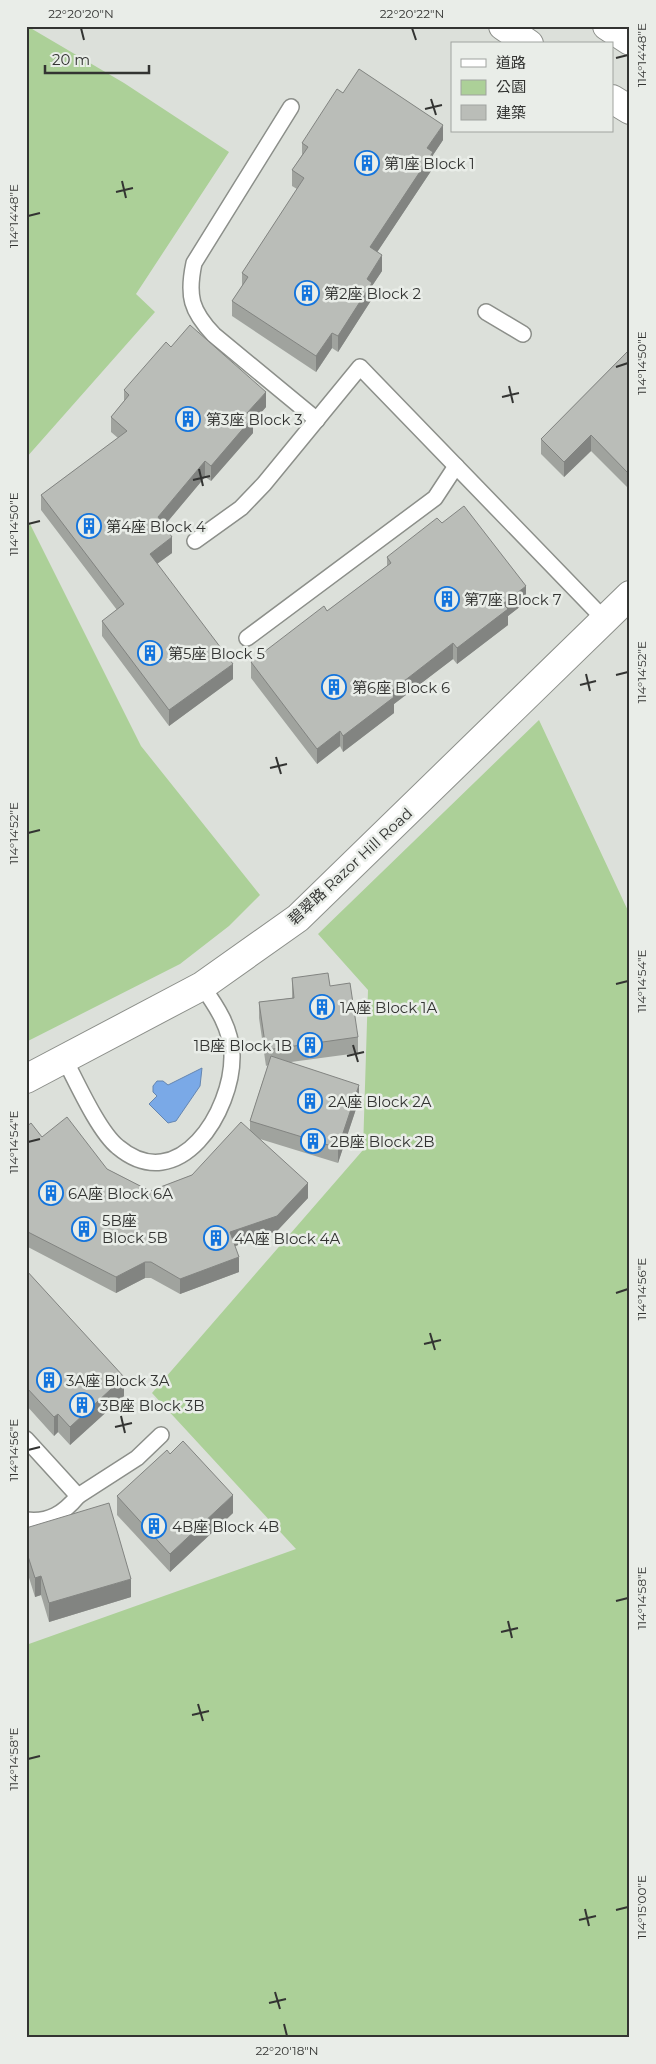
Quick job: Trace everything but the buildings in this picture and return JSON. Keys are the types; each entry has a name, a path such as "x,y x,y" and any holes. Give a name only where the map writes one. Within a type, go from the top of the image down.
{"street":[{"path":"503,26 527,42"},
{"path":"607,26 630,41"},
{"path":"614,100 630,110"},
{"name":"碧翠路 Razor Hill Road","path":"26,1079 202,986 298,918 630,595"}],"lane":[{"path":"290,107 194,263 190,282 192,302 200,321 214,335 317,420"},
{"path":"486,312 523,334"},
{"path":"195,541 241,508 360,367 605,620"},
{"path":"247,638 435,498 456,466"},
{"path":"65,1060 104,1130 116,1147 134,1158 154,1162 175,1159 192,1148 217,1115 226,1096 231,1074 232,1053 228,1032 220,1012 202,986"},
{"path":"26,1520 37,1521 53,1518 67,1509 78,1496 137,1458 161,1435"},
{"path":"26,1439 78,1496"}],"green space":[{"path":"27,26 124,83 229,152 136,294 155,312 26,458"},
{"path":"26,516 141,746 260,895 229,926 180,964 26,1042"},
{"path":"539,720 630,915 630,2038 26,2038 26,1645 296,1549 152,1393 363,1150 368,990 318,934"}],"water":[{"path":"202,1068 200,1086 176,1121 168,1123 149,1104 157,1096 153,1092 153,1086 157,1081 163,1081 168,1085"}],"place":[{"name":"第1座 Block 1","path":"367,163"},
{"name":"第2座 Block 2","path":"307,293"},
{"name":"第3座 Block 3","path":"188,419"},
{"name":"第4座 Block 4","path":"89,526"},
{"name":"第7座 Block 7","path":"447,599"},
{"name":"第5座 Block 5","path":"150,653"},
{"name":"第6座 Block 6","path":"334,687"},
{"name":"1A座 Block 1A","path":"322,1007"},
{"name":"1B座 Block 1B","path":"310,1045"},
{"name":"2A座 Block 2A","path":"310,1101"},
{"name":"2B座 Block 2B","path":"313,1141"},
{"name":"6A座 Block 6A","path":"51,1193"},
{"name":"5B座 Block 5B","path":"84,1229"},
{"name":"4A座 Block 4A","path":"216,1238"},
{"name":"3A座 Block 3A","path":"49,1380"},
{"name":"3B座 Block 3B","path":"82,1405"},
{"name":"4B座 Block 4B","path":"154,1526"}]}
